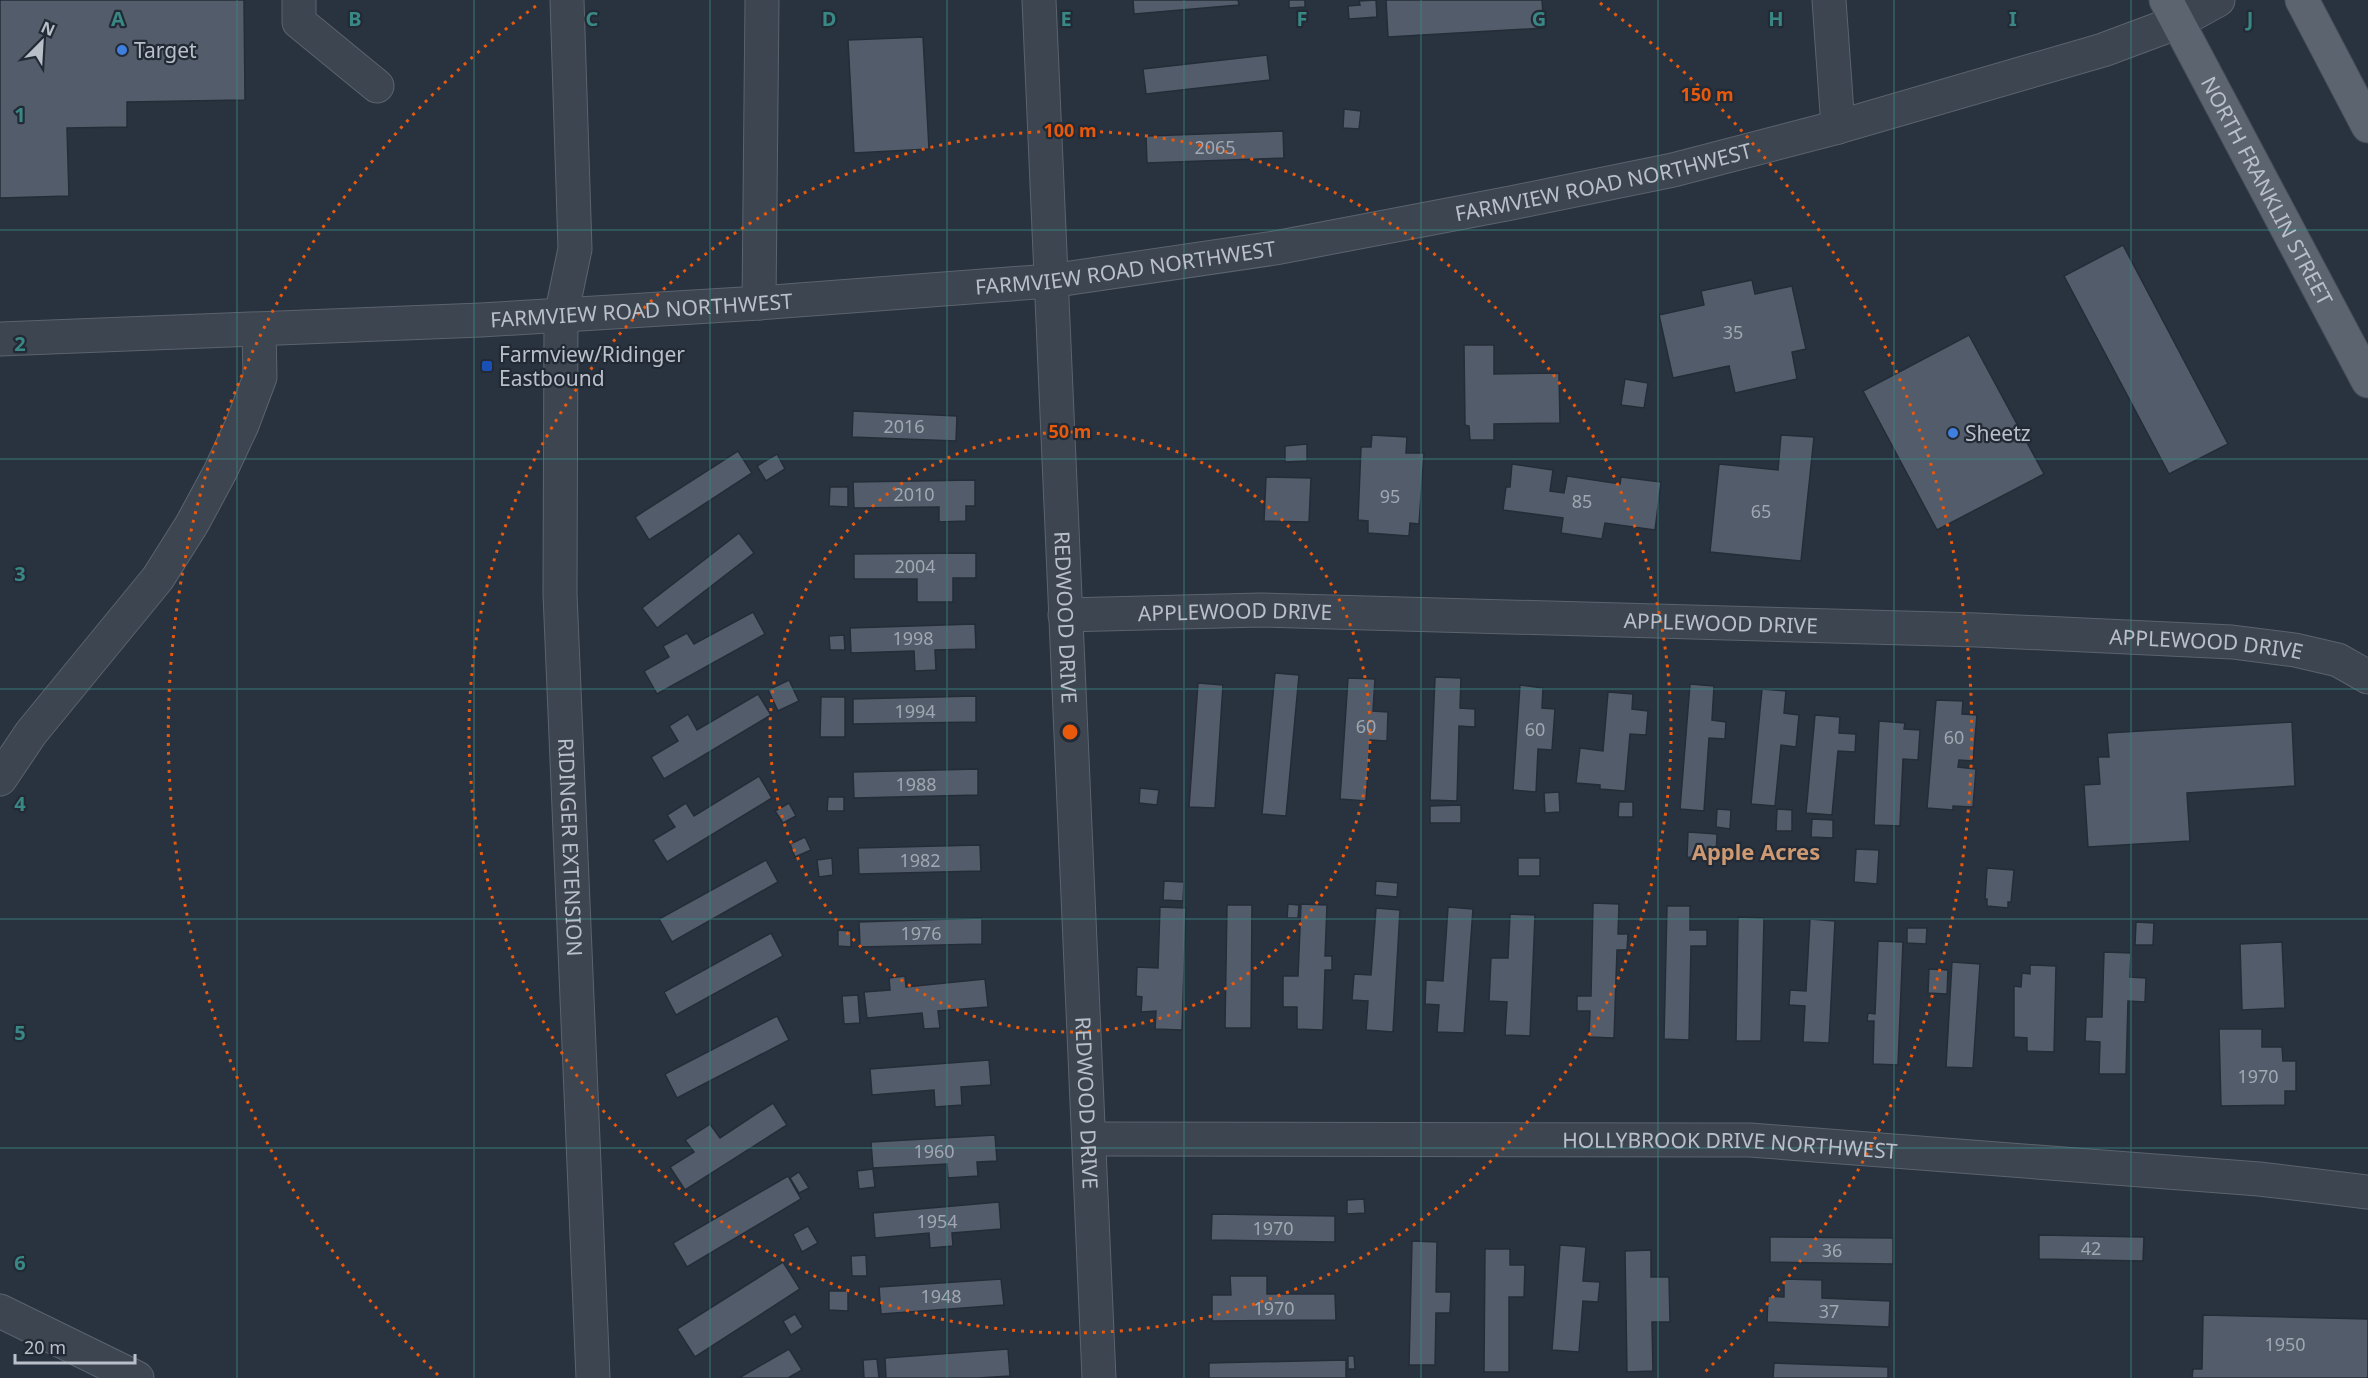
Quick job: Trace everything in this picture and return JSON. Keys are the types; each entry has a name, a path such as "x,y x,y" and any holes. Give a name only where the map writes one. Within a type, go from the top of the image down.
{"main road":[{"path":"2302,0 2368,126"},
{"name":"NORTH FRANKLIN STREET","path":"2172,11 2368,381"}],"street":[{"path":"299,0 299,21 376,86"},
{"name":"RIDINGER EXTENSION","path":"567,0 575,249 561,316 560,594 593,1378"},
{"path":"759,303 762,0"},
{"name":"REDWOOD DRIVE","path":"1039,0 1099,1378"},
{"path":"1830,0 1838,127"},
{"name":"FARMVIEW ROAD NORTHWEST","path":"0,339 561,316 759,303 1050,281 1275,248 1673,170 1838,127 2103,50 2172,11 2218,0"},
{"path":"0,779 31,733 158,578 192,524 229,453 260,377 259,330"},
{"name":"APPLEWOOD DRIVE","path":"1065,615 1261,610 1977,630 2221,641 2295,650 2338,660 2368,678"},
{"name":"HOLLYBROOK DRIVE NORTHWEST","path":"1090,1139 1750,1140 2259,1179 2368,1192"},
{"path":"0,1311 137,1378"}],"building":[{"name":"Target","path":"0,0 244,0 245,100 127,102 127,127 67,128 69,196 0,198"},
{"path":"1133,0 1238,0 1239,5 1134,14"},
{"path":"1289,0 1305,0 1305,7 1289,8"},
{"path":"1376,0 1377,17 1349,19 1348,6 1360,5 1359,1"},
{"path":"1386,0 1542,0 1544,28 1388,37"},
{"path":"923,37 929,149 854,153 848,40"},
{"path":"1267,55 1270,80 1146,94 1143,69"},
{"path":"1344,109 1361,111 1359,129 1343,128"},
{"path":"1283,131 1284,158 1147,163 1146,136"},
{"path":"2123,245 2228,444 2169,474 2064,276"},
{"path":"1752,280 1755,294 1792,286 1806,349 1792,352 1797,379 1735,393 1729,366 1673,378 1659,315 1704,305 1701,291"},
{"name":"Sheetz","path":"1969,335 2044,474 1937,530 1863,391"},
{"path":"1464,345 1494,345 1494,374 1559,373 1560,423 1494,424 1494,440 1470,440 1469,426 1465,425"},
{"path":"1625,379 1648,383 1644,408 1621,405"},
{"path":"853,411 957,416 956,441 852,437"},
{"path":"1372,435 1407,437 1406,453 1424,453 1419,524 1410,523 1409,536 1368,533 1368,521 1358,520 1361,447 1371,447"},
{"path":"1781,435 1814,437 1801,561 1710,552 1719,464 1778,470"},
{"path":"1307,444 1307,461 1285,462 1285,446"},
{"path":"738,451 752,473 649,540 635,517"},
{"path":"777,454 785,469 766,481 757,466"},
{"path":"1512,464 1553,470 1550,491 1564,493 1567,476 1620,484 1621,477 1661,482 1655,530 1605,523 1602,539 1561,533 1563,518 1503,510 1506,487 1510,487"},
{"path":"1266,477 1311,478 1309,522 1264,521"},
{"path":"975,480 975,506 966,506 966,521 939,522 939,507 854,508 853,482"},
{"path":"830,487 848,487 848,507 829,506"},
{"path":"739,533 754,553 657,628 642,608"},
{"path":"976,553 976,578 953,578 953,602 917,602 917,579 854,579 854,554"},
{"path":"753,612 765,634 657,694 644,671 669,657 663,646 687,633 694,644"},
{"path":"975,624 976,649 935,650 936,670 915,671 914,651 851,653 850,628"},
{"path":"844,635 845,650 830,650 829,636"},
{"path":"1275,673 1299,675 1286,816 1262,814"},
{"path":"1435,677 1461,678 1460,708 1475,709 1475,727 1459,726 1457,801 1430,800"},
{"path":"1348,678 1375,679 1373,711 1388,712 1387,741 1370,740 1366,801 1340,799"},
{"path":"789,680 799,701 778,711 768,690"},
{"path":"1198,683 1223,685 1215,808 1189,807"},
{"path":"1690,684 1714,686 1712,720 1726,722 1725,739 1709,738 1704,811 1680,809"},
{"path":"1520,685 1543,688 1542,708 1555,709 1552,750 1538,749 1536,792 1513,790"},
{"path":"1762,689 1786,691 1784,713 1799,715 1796,747 1781,745 1775,806 1751,804"},
{"path":"1608,692 1633,694 1632,709 1648,711 1646,735 1630,734 1625,791 1600,789 1600,785 1576,783 1580,748 1603,751"},
{"path":"758,694 771,715 664,779 651,757 678,741 669,726 688,714 697,730"},
{"path":"976,696 976,722 853,724 853,699"},
{"path":"821,697 845,697 845,737 820,737"},
{"path":"1936,700 1963,701 1962,714 1977,715 1973,761 1959,760 1958,767 1976,769 1973,807 1953,806 1953,810 1927,808"},
{"path":"1815,715 1840,717 1839,733 1856,734 1855,752 1838,751 1832,815 1806,813"},
{"path":"1879,721 1905,723 1904,729 1920,730 1918,760 1903,759 1900,826 1874,825"},
{"path":"2292,722 2295,786 2187,793 2190,841 2088,847 2084,785 2100,784 2098,757 2109,757 2107,733"},
{"path":"978,769 978,795 854,798 853,772"},
{"path":"759,776 772,798 667,862 653,840 675,827 667,815 686,803 694,816"},
{"path":"1140,788 1159,790 1157,805 1139,803"},
{"path":"1559,792 1560,812 1545,813 1544,793"},
{"path":"828,797 844,797 844,811 827,811"},
{"path":"1619,802 1633,802 1633,817 1618,817"},
{"path":"789,803 796,816 783,823 775,811"},
{"path":"1461,805 1461,823 1430,823 1430,806"},
{"path":"1717,809 1731,810 1730,829 1716,827"},
{"path":"1777,809 1792,810 1792,831 1776,831"},
{"path":"1812,819 1833,820 1833,838 1811,837"},
{"path":"1688,832 1717,834 1716,858 1687,857"},
{"path":"805,837 811,850 795,857 790,844"},
{"path":"980,845 981,871 859,874 858,848"},
{"path":"1856,849 1879,850 1877,884 1854,882"},
{"path":"832,858 833,875 819,877 817,860"},
{"path":"1518,858 1540,858 1540,876 1518,876"},
{"path":"766,860 778,882 672,942 659,919"},
{"path":"1987,868 2014,870 2011,902 2008,902 2008,908 1987,906 1987,899 1985,899"},
{"path":"1164,881 1184,882 1183,901 1163,900"},
{"path":"1376,881 1398,883 1397,897 1375,895"},
{"path":"1593,903 1619,904 1618,934 1628,934 1627,950 1617,950 1614,1038 1589,1037 1590,1011 1577,1011 1577,996 1591,996"},
{"path":"1288,904 1299,905 1298,918 1287,918"},
{"path":"1301,904 1327,905 1325,956 1332,956 1332,970 1325,970 1323,1030 1297,1029 1297,1007 1283,1007 1283,976 1298,976"},
{"path":"1227,905 1252,905 1251,1028 1225,1028"},
{"path":"1667,906 1690,906 1690,930 1707,930 1707,946 1691,946 1689,1040 1664,1039"},
{"path":"1160,907 1186,908 1182,1030 1155,1029 1156,1011 1141,1012 1142,997 1136,996 1137,967 1158,968"},
{"path":"1448,907 1473,909 1464,1033 1437,1032 1439,1005 1425,1004 1426,980 1443,981"},
{"path":"1376,908 1400,910 1393,1032 1366,1030 1368,1001 1352,1000 1354,974 1371,975"},
{"path":"1510,914 1535,915 1530,1036 1505,1035 1507,1002 1489,1001 1491,958 1508,958"},
{"path":"1738,917 1764,918 1761,1041 1736,1041"},
{"path":"982,918 982,944 860,947 859,922"},
{"path":"1810,919 1835,921 1829,1043 1803,1042 1805,1006 1789,1005 1790,990 1806,991"},
{"path":"2136,922 2154,923 2153,945 2135,945"},
{"path":"1907,928 1927,928 1926,944 1907,943"},
{"path":"838,930 851,931 851,947 838,946"},
{"path":"771,933 783,956 676,1015 664,992"},
{"path":"1878,941 1903,942 1898,1065 1873,1064 1874,1021 1867,1021 1868,1013 1875,1014"},
{"path":"2282,942 2285,1008 2242,1010 2240,944"},
{"path":"2104,952 2131,953 2130,977 2146,978 2145,1002 2128,1001 2126,1074 2099,1074 2100,1042 2085,1041 2086,1017 2102,1017"},
{"path":"1952,962 1980,964 1973,1068 1946,1067"},
{"path":"2030,965 2056,966 2054,1052 2027,1051 2027,1038 2014,1037 2014,986 2021,987 2022,973 2030,974"},
{"path":"1929,969 1948,970 1947,994 1928,993"},
{"path":"905,976 906,987 985,979 988,1007 938,1011 940,1028 924,1029 922,1013 867,1018 864,992 890,990 889,978"},
{"path":"858,995 860,1023 844,1024 842,996"},
{"path":"777,1016 789,1040 677,1098 665,1074"},
{"path":"2219,1029 2262,1029 2262,1047 2282,1047 2283,1061 2296,1061 2296,1091 2285,1091 2285,1105 2221,1106"},
{"path":"989,1060 991,1085 961,1087 962,1105 935,1107 934,1090 872,1095 870,1069"},
{"path":"773,1103 787,1125 685,1190 670,1167 694,1152 685,1140 710,1124 720,1138"},
{"path":"995,1135 997,1161 977,1162 978,1176 948,1178 947,1164 873,1168 871,1142"},
{"path":"873,1169 875,1187 859,1189 857,1171"},
{"path":"799,1172 809,1188 799,1193 790,1178"},
{"path":"788,1176 801,1199 687,1267 673,1243"},
{"path":"1364,1199 1365,1213 1347,1214 1347,1200"},
{"path":"999,1202 1001,1229 952,1233 953,1246 930,1248 929,1233 875,1238 873,1213"},
{"path":"1212,1214 1335,1216 1335,1242 1211,1240"},
{"path":"808,1226 818,1243 802,1252 793,1234"},
{"path":"2039,1235 2144,1237 2143,1261 2039,1259"},
{"path":"1770,1237 1893,1238 1893,1264 1770,1262"},
{"path":"1412,1241 1437,1242 1436,1292 1451,1292 1450,1313 1436,1313 1435,1365 1409,1365"},
{"path":"1560,1245 1586,1247 1583,1281 1600,1282 1598,1302 1583,1301 1579,1352 1552,1350"},
{"path":"1485,1249 1510,1249 1510,1265 1525,1265 1524,1297 1509,1297 1509,1372 1484,1372"},
{"path":"1651,1250 1651,1277 1669,1277 1670,1322 1652,1322 1653,1371 1627,1372 1625,1251"},
{"path":"866,1255 867,1276 852,1276 851,1256"},
{"path":"783,1262 800,1289 695,1357 677,1329"},
{"path":"1230,1276 1267,1276 1267,1294 1335,1294 1336,1320 1212,1321 1212,1295 1231,1295"},
{"path":"1001,1279 1004,1305 881,1314 879,1287"},
{"path":"1784,1279 1822,1280 1822,1298 1890,1301 1889,1327 1767,1322 1768,1296 1784,1297"},
{"path":"829,1291 848,1291 848,1311 829,1310"},
{"path":"795,1314 803,1327 791,1335 783,1321"},
{"path":"2203,1315 2368,1319 2368,1378 2192,1378 2193,1369 2202,1369"},
{"path":"789,1349 802,1370 788,1378 739,1378"},
{"path":"1008,1349 1010,1376 886,1378 885,1358"},
{"path":"1348,1356 1354,1356 1355,1369 1348,1369"},
{"path":"877,1359 879,1378 864,1378 863,1360"},
{"path":"1346,1360 1346,1378 1209,1378 1209,1363"},
{"path":"1774,1363 1888,1367 1888,1378 1773,1378"}],"place":[{"name":"Target","path":"122,50"},
{"name":"Farmview/Ridinger Eastbound","path":"487,366"},
{"name":"Sheetz","path":"1953,433"}],"district":[{"name":"Apple Acres","path":"1756,851"}]}
